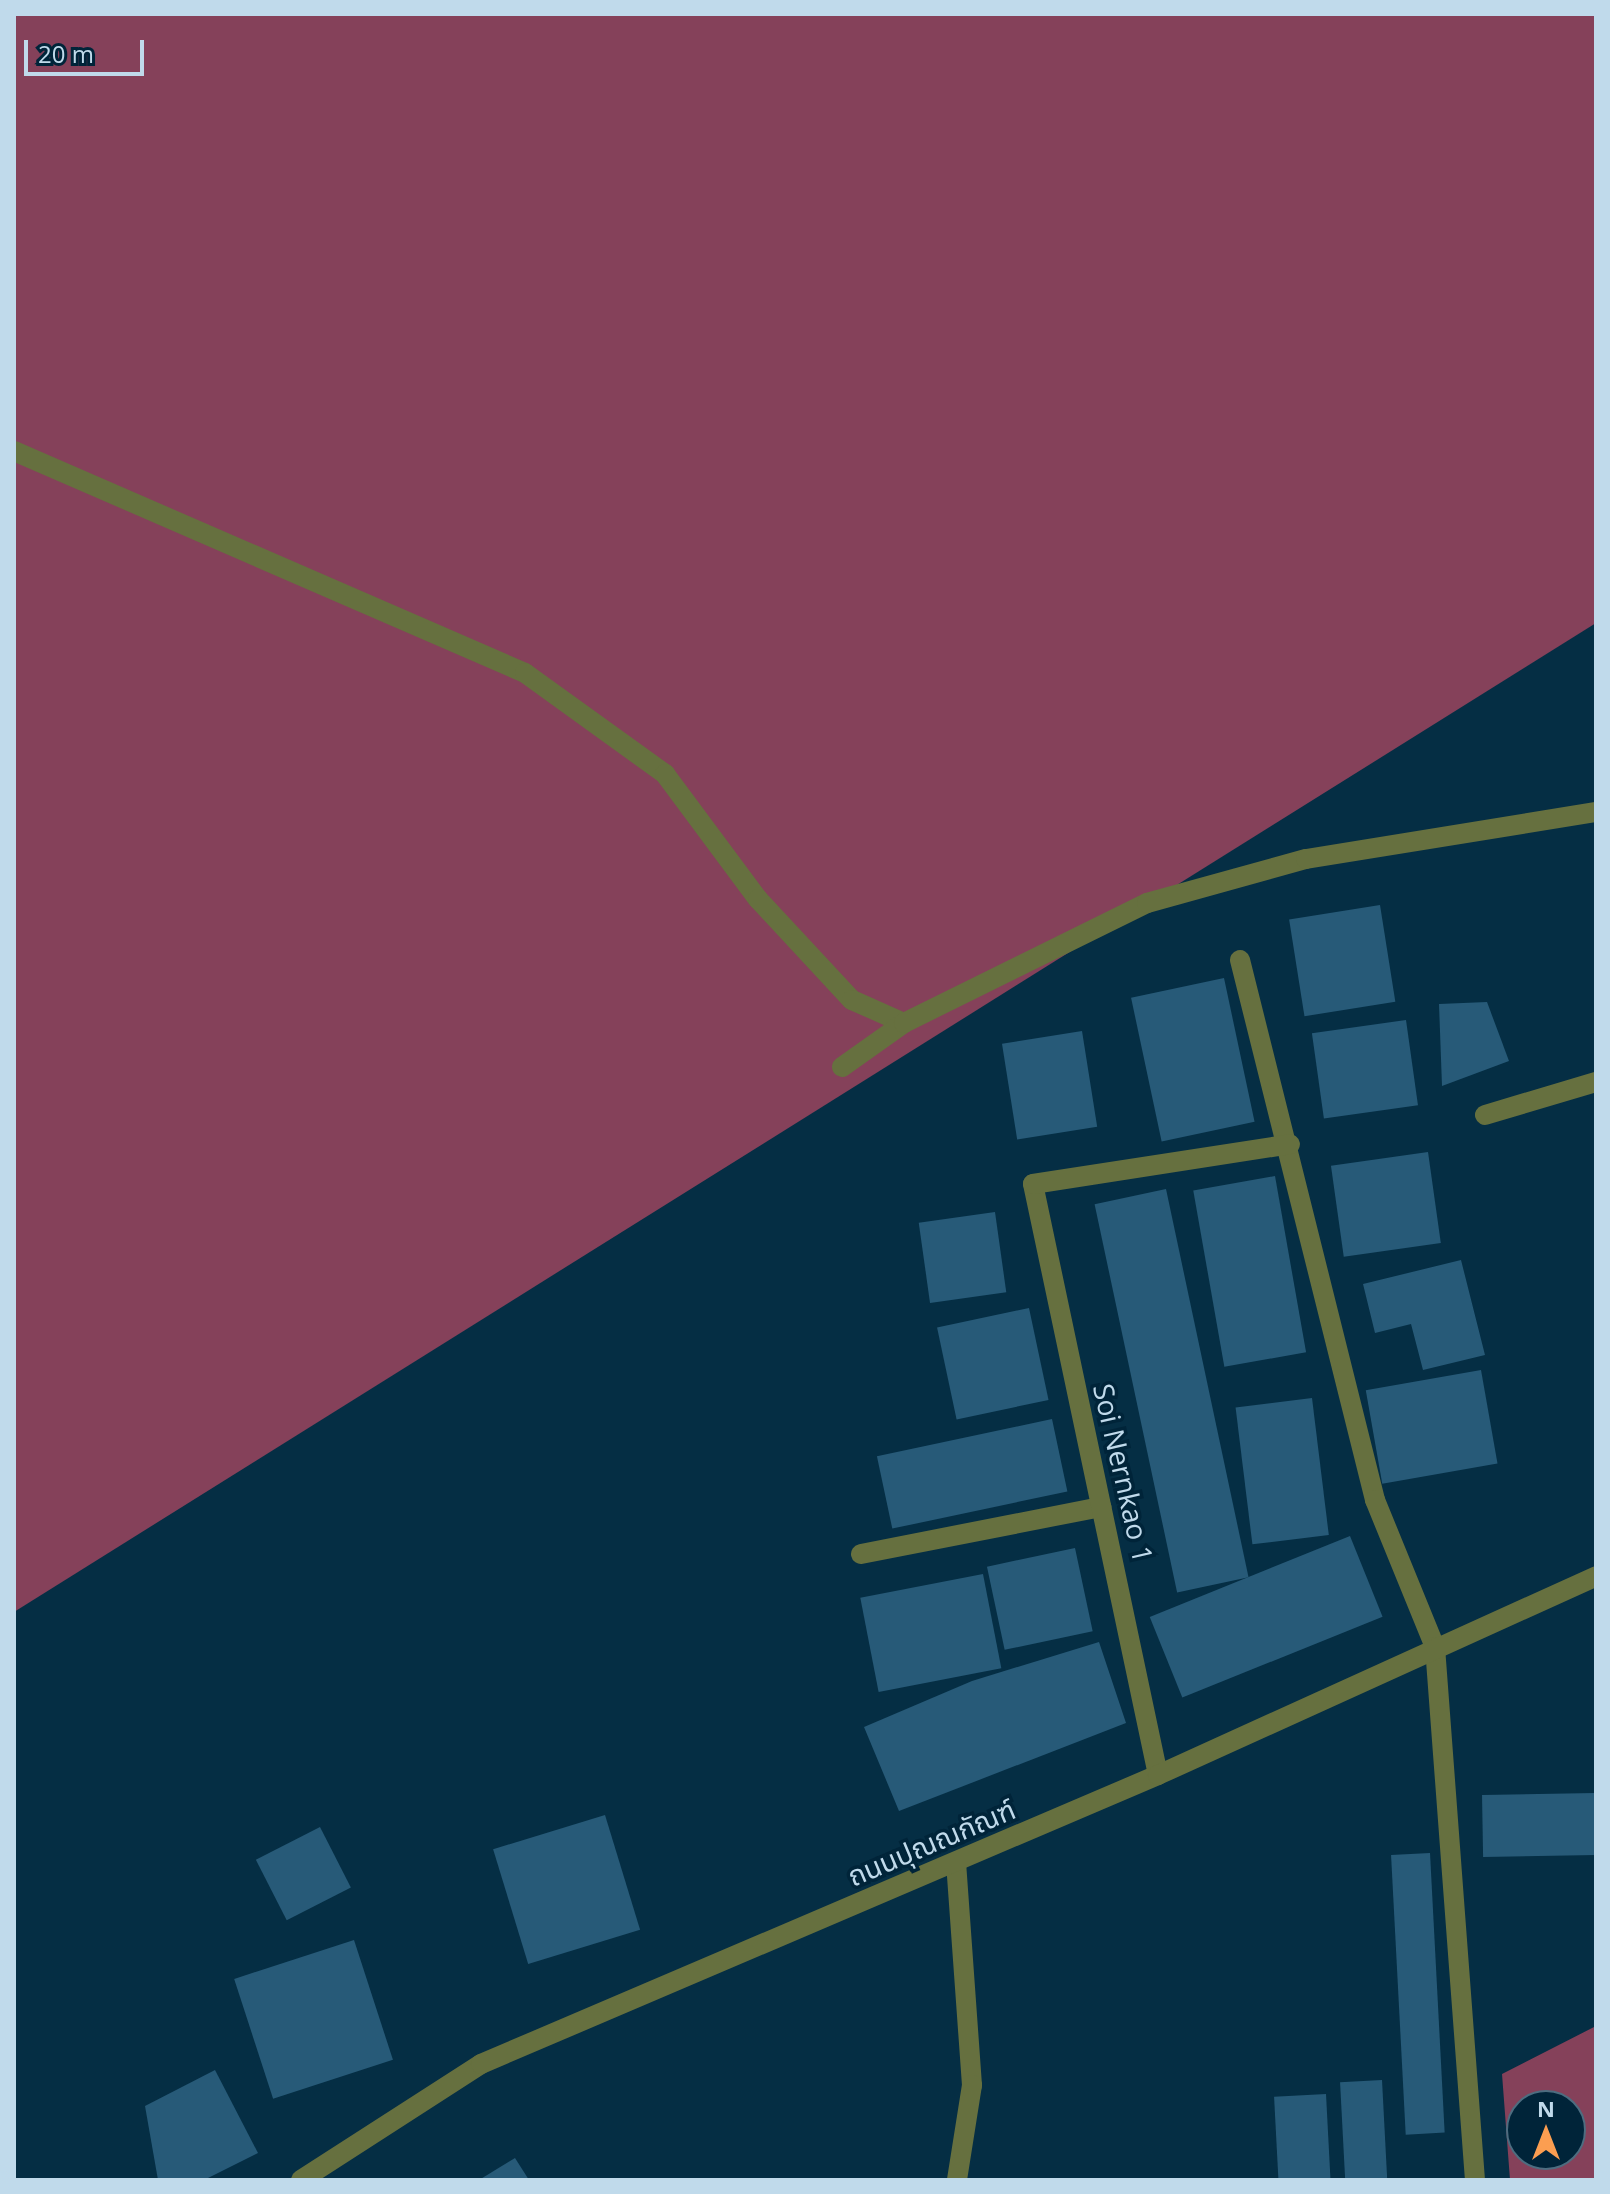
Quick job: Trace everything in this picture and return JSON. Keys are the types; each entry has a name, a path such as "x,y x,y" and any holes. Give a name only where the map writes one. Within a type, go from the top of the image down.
{"street":[{"path":"14,451 525,673 665,774 758,899 852,1000 904,1023"},
{"path":"842,1067 904,1023 1147,903 1306,859 1596,812"},
{"path":"1240,960 1290,1144 1375,1500 1435,1647 1475,2180"},
{"path":"1485,1115 1596,1082"},
{"name":"Soi Nernkao 1","path":"1158,1775 1033,1184 1290,1144"},
{"path":"861,1554 1101,1507"},
{"name":"ถนนปุณณกัณฑ์","path":"314,2176 481,2064 1158,1775 1596,1576"},
{"path":"956,1862 972,2085 957,2180"}],"shaded area":[{"path":"14,14 1596,14 1596,623 14,1612"},
{"path":"1596,2026 1596,2180 1510,2180 1509,2170 1586,2170 1586,2090 1506,2090 1506,2127 1502,2074"}],"building":[{"path":"1380,905 1395,1002 1304,1016 1289,919"},
{"path":"1224,978 1255,1122 1162,1142 1131,998"},
{"path":"1487,1002 1509,1061 1442,1086 1439,1004"},
{"path":"1406,1020 1418,1105 1324,1118 1312,1033"},
{"path":"1082,1031 1097,1127 1017,1139 1002,1044"},
{"path":"1428,1152 1441,1243 1344,1257 1331,1166"},
{"path":"1275,1176 1306,1352 1224,1367 1193,1190"},
{"path":"1166,1189 1249,1577 1177,1593 1095,1204"},
{"path":"995,1212 1006,1292 930,1303 919,1223"},
{"path":"1461,1260 1485,1355 1423,1370 1411,1324 1375,1333 1363,1284"},
{"path":"1029,1308 1049,1400 957,1419 937,1328"},
{"path":"1481,1370 1497,1464 1382,1484 1366,1390"},
{"path":"1312,1398 1329,1535 1252,1544 1236,1407"},
{"path":"1052,1419 1067,1491 892,1529 877,1456"},
{"path":"1350,1536 1383,1617 1182,1698 1150,1617"},
{"path":"1075,1548 1093,1631 1005,1650 987,1567"},
{"path":"983,1574 1001,1668 879,1692 860,1598"},
{"path":"1099,1642 1126,1723 899,1811 864,1727 972,1681"},
{"path":"1595,1793 1596,1855 1483,1857 1482,1795"},
{"path":"605,1815 640,1930 528,1964 493,1849"},
{"path":"320,1827 351,1888 287,1920 256,1860"},
{"path":"1430,1853 1445,2133 1406,2135 1391,1855"},
{"path":"354,1940 393,2060 273,2099 234,1979"},
{"path":"215,2070 258,2153 204,2180 158,2180 145,2106"},
{"path":"1382,2080 1387,2180 1345,2180 1340,2082"},
{"path":"1326,2094 1331,2180 1278,2180 1274,2097"},
{"path":"515,2158 529,2180 479,2180"}]}
